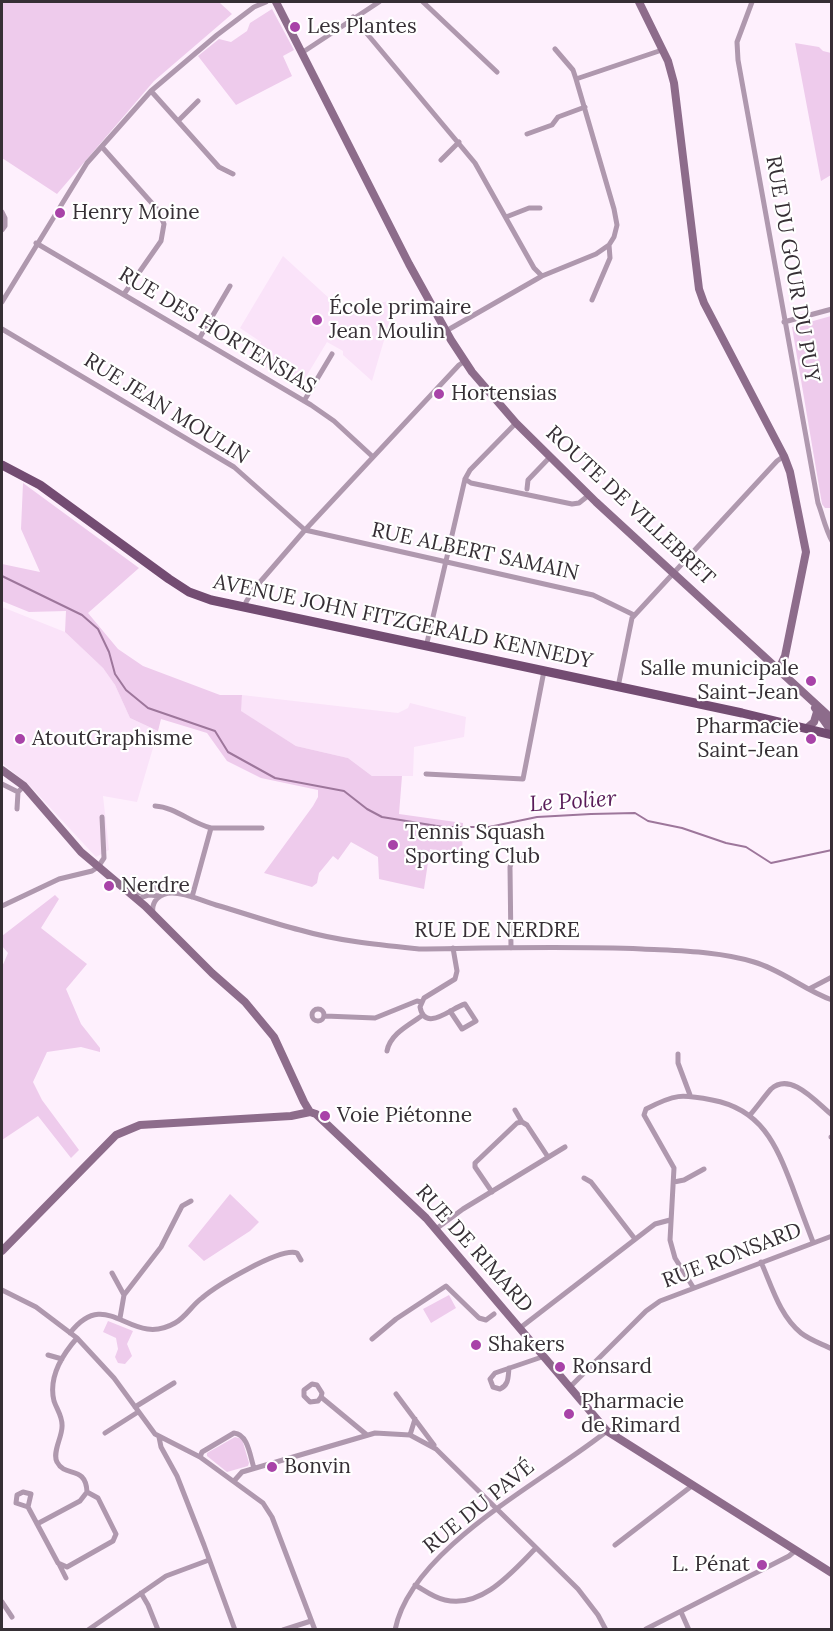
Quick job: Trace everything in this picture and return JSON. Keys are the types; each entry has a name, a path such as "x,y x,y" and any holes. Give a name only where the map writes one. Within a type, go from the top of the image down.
{"main road":[{"name":"AVENUE JOHN FITZGERALD KENNEDY","path":"2,465 40,485 189,592 211,600 831,734"}],"street":[{"path":"2,302 87,163 152,91 217,35 254,7 266,2"},
{"name":"ROUTE DE VILLEBRET","path":"276,2 382,211 446,331 465,361 516,423 550,457 811,701"},
{"path":"303,52 379,2"},
{"path":"423,2 498,72"},
{"path":"639,2 668,61 674,83 699,289 790,472 806,558 785,656 779,669"},
{"name":"RUE DU GOUR DU PUY","path":"752,2 737,42 737,49 818,503 826,514 824,523 831,541"},
{"path":"353,17 459,142 485,178 534,268 542,276"},
{"path":"446,331 542,276 597,254 609,245 614,237 616,225 614,209 585,107 573,70 555,49"},
{"path":"576,79 662,50"},
{"path":"152,91 219,167 233,174"},
{"path":"178,121 198,101"},
{"path":"527,134 552,125 558,117 585,107"},
{"path":"441,160 459,142"},
{"path":"102,147 158,210 164,224 161,241 124,294"},
{"path":"506,217 529,208 540,208"},
{"path":"2,213 5,226 2,230"},
{"name":"RUE DES HORTENSIAS","path":"36,243 303,401 334,421 373,457"},
{"path":"592,300 610,258 609,245"},
{"path":"199,339 230,286"},
{"path":"784,322 831,309"},
{"name":"RUE JEAN MOULIN","path":"2,328 234,467 305,530"},
{"path":"303,401 332,354"},
{"path":"246,608 246,602 254,589 305,530 465,361"},
{"path":"426,647 465,479 470,470 516,423"},
{"path":"618,687 634,615 784,456"},
{"path":"527,489 528,480 550,457"},
{"path":"465,479 471,483 572,504 579,503 590,495"},
{"name":"RUE ALBERT SAMAIN","path":"305,530 594,595 634,615"},
{"path":"426,774 523,779 544,671"},
{"path":"811,701 817,712 830,723"},
{"path":"811,701 830,723 831,734"},
{"path":"807,728 814,722 817,712"},
{"name":"RUE DE RIMARD","path":"2,770 81,852 137,899 267,1026 310,1112 316,1114 436,1229 607,1431 831,1573"},
{"path":"2,784 21,789 17,809"},
{"path":"155,806 165,806 211,828 262,828"},
{"path":"2,906 59,879 92,871 98,867 104,858 102,817"},
{"path":"192,897 211,828"},
{"path":"511,948 510,867 512,861 526,859"},
{"path":"121,886 148,885 171,893"},
{"path":"137,899 137,893 160,888"},
{"name":"RUE DE NERDRE","path":"137,899 171,893 192,897 302,931 407,948 604,948 700,951 753,961 770,967 831,1000"},
{"path":"153,914 152,906 160,896"},
{"path":"450,1011 462,1029 476,1021 465,1004 450,1011 436,1019 427,1019 420,1007 424,998 455,978 457,971 453,948"},
{"path":"809,989 831,977"},
{"path":"325,1016 375,1018 417,1001 421,1002"},
{"path":"387,1052 388,1044 396,1035 423,1015"},
{"path":"678,1054 678,1063 690,1095"},
{"path":"750,1115 772,1088 784,1084 797,1087 831,1115"},
{"path":"693,1287 672,1250 670,1240 674,1168 645,1119 644,1111 666,1099 690,1095 732,1104 750,1115 777,1149 813,1242"},
{"path":"515,1110 548,1157"},
{"path":"2,1251 116,1135 128,1128 154,1123 291,1116 310,1112"},
{"path":"492,1192 475,1167 475,1163 517,1123 522,1122"},
{"path":"436,1229 463,1209 565,1147"},
{"path":"674,1182 684,1180 704,1169"},
{"path":"584,1178 591,1182 635,1239"},
{"path":"120,1318 124,1295 152,1261 182,1206 191,1201"},
{"path":"520,1328 654,1224 670,1220"},
{"name":"RUE RONSARD","path":"571,1386 646,1311 660,1301 831,1236"},
{"path":"70,1333 82,1320 100,1314 120,1318 130,1325 149,1331 169,1327 182,1319 201,1298 248,1269 285,1252 297,1253 301,1260"},
{"path":"761,1262 788,1319 802,1334 831,1349"},
{"path":"112,1273 124,1295"},
{"path":"372,1340 396,1319 446,1286 479,1318 486,1320 495,1314"},
{"path":"2,1290 36,1307 77,1338 100,1361 150,1429 159,1437 200,1457 268,1508 315,1629"},
{"path":"37,1524 80,1501 87,1492 87,1485 81,1476 62,1468 56,1460 63,1425 54,1401 54,1380 62,1359 77,1338"},
{"path":"48,1355 62,1359"},
{"path":"509,1368 544,1356"},
{"path":"105,1433 174,1383"},
{"path":"396,1394 436,1449 578,1589 606,1629"},
{"path":"321,1397 367,1435"},
{"path":"410,1435 415,1419"},
{"name":"RUE DU PAVÉ","path":"395,1629 399,1612 415,1585 443,1552 607,1431"},
{"path":"234,1481 242,1472 254,1468 384,1432 410,1435 436,1449"},
{"path":"200,1457 202,1452 234,1433 238,1433 244,1438 254,1468"},
{"path":"159,1437 161,1447 177,1476 235,1629"},
{"path":"615,1545 693,1485"},
{"path":"58,1563 67,1567 113,1542 116,1538 98,1498 87,1492"},
{"path":"28,1507 66,1578"},
{"path":"415,1585 446,1600 459,1601 474,1598 501,1583 536,1548"},
{"path":"646,1629 795,1551"},
{"path":"88,1629 166,1576 209,1560"},
{"path":"141,1593 158,1629"},
{"path":"2,1602 2,1612"},
{"path":"2,1602 12,1617"},
{"path":"681,1612 690,1629"},
{"path":"283,1629 311,1621"}],"shaded area":[{"path":"2,2 213,2 220,3 232,14 154,81 57,194 2,158"},
{"path":"272,9 294,50 283,56 292,76 236,105 198,56 219,39 231,42 247,31 250,23"},
{"path":"795,43 819,47 831,53 831,175 821,181"},
{"name":"École primaire Jean Moulin","path":"283,256 343,311 393,300 395,303 372,381 343,355 343,351 327,342 301,385 297,386 257,362 261,342 240,328"},
{"path":"831,316 832,508 825,508 822,504 792,327"},
{"path":"23,483 139,568 88,613 118,649 143,666 220,695 242,695 241,711 296,746 348,758 372,776 402,776 399,814 463,823 462,855 430,849 424,889 379,879 378,857 351,842 338,860 333,856 319,873 317,883 312,887 264,873 313,806 318,797 318,790 261,778 227,761 207,733 161,719 158,731 130,718 115,685 103,668 65,632 66,611 29,612 2,601 2,564 40,572 21,529"},
{"path":"2,607 65,632 103,668 115,685 130,718 158,731 137,802 103,796 109,850 96,857 31,787 2,763"},
{"path":"242,695 398,713 408,708 410,703 466,717 464,737 414,747 413,776 372,776 348,758 296,746 240,711"},
{"path":"55,895 59,899 41,928 87,964 66,989 81,1024 100,1048 100,1052 81,1047 47,1052 33,1082 42,1100 79,1150 71,1158 38,1116 2,1140 2,967 8,953 2,946 2,936"},
{"path":"230,1194 259,1222 250,1231 204,1261 188,1246"},
{"path":"449,1295 456,1308 431,1323 423,1309"},
{"path":"108,1321 133,1331 127,1344 132,1356 125,1364 118,1363 115,1357 118,1349 116,1338 103,1332"},
{"path":"235,1437 242,1439 249,1463 248,1466 227,1472 207,1456 207,1453"}],"waterway":[{"name":"Le Polier","path":"2,576 82,615 98,629 109,652 115,674 126,690 148,708 215,731 228,752 275,778 344,791 367,809 382,817 443,827 489,827 537,817 635,813 648,821 682,828 726,843 746,847 771,863 832,850"}],"place":[{"name":"Les Plantes","path":"295,27"},
{"name":"Henry Moine","path":"60,213"},
{"name":"École primaire Jean Moulin","path":"317,320"},
{"name":"Hortensias","path":"439,394"},
{"name":"Salle municipale Saint-Jean","path":"811,681"},
{"name":"AtoutGraphisme","path":"20,739"},
{"name":"Pharmacie Saint-Jean","path":"811,739"},
{"name":"Tennis Squash Sporting Club","path":"393,845"},
{"name":"Nerdre","path":"109,886"},
{"name":"Voie Piétonne","path":"325,1116"},
{"name":"Shakers","path":"476,1345"},
{"name":"Ronsard","path":"560,1367"},
{"name":"Pharmacie de Rimard","path":"569,1414"},
{"name":"Bonvin","path":"272,1467"},
{"name":"L. Pénat","path":"762,1565"}]}
